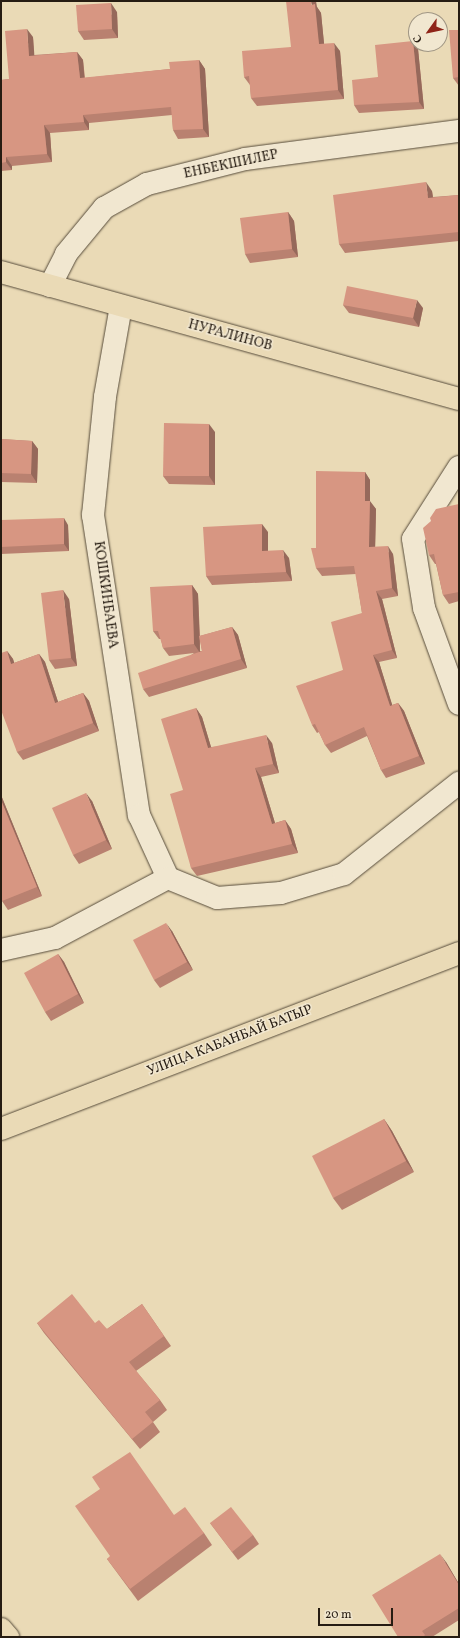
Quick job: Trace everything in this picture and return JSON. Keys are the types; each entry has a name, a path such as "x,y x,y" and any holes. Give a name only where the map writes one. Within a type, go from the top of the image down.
{"main road":[{"name":"НУРАЛИНОВ","path":"1,272 459,399"},
{"name":"УЛИЦА КАБАНБАЙ БАТЫР","path":"1,1129 459,953"},
{"path":"1,1629 8,1637"}],"street":[{"name":"ЕНБЕКШИЛЕР","path":"50,286 66,254 104,208 147,184 245,159 459,131"},
{"name":"КОШКИНБАЕВА","path":"121,306 105,397 93,515 139,815 168,878"},
{"path":"459,467 413,539 424,608 459,704"},
{"path":"1,950 55,938 168,878 217,898 281,893 344,874 459,783"}],"building":[{"path":"286,1 311,1 311,5 315,4 319,44 334,43 338,90 251,98 249,76 244,77 242,51 291,47"},
{"path":"111,3 112,29 78,31 76,5"},
{"path":"27,29 29,56 77,52 80,78 170,69 169,62 199,60 203,129 173,130 171,107 83,115 84,122 44,125 47,154 6,157 6,162 1,163 1,80 9,79 5,31"},
{"path":"449,30 459,30 459,77 453,78"},
{"path":"408,42 408,52 414,52 419,102 354,105 352,80 378,77 375,45"},
{"path":"426,182 428,198 459,195 459,232 339,244 333,195"},
{"path":"288,212 292,249 245,254 240,218"},
{"path":"347,286 417,300 413,318 343,305"},
{"path":"164,423 209,424 209,476 163,476"},
{"path":"1,439 32,441 31,474 1,473"},
{"path":"316,471 365,472 365,501 370,501 369,547 388,546 392,588 376,591 392,650 373,655 390,706 398,703 419,756 381,770 364,727 325,745 315,724 312,725 296,686 343,670 331,622 362,613 354,566 316,568 311,548 316,548"},
{"path":"459,504 459,592 443,595 434,554 429,555 423,528 431,521 430,518 436,509"},
{"path":"64,518 64,544 1,547 1,520"},
{"path":"262,524 262,551 283,550 286,572 206,576 203,527"},
{"path":"192,585 194,644 163,648 158,631 153,631 150,587"},
{"path":"63,590 71,658 49,660 41,593"},
{"path":"232,627 241,659 143,689 138,673 202,651 199,636"},
{"path":"7,651 11,664 39,654 55,703 83,693 93,723 17,752 1,710 1,653"},
{"path":"196,708 208,748 266,735 273,764 255,768 272,824 285,820 292,844 191,868 170,794 183,790 161,719"},
{"path":"86,793 106,840 73,855 52,808"},
{"path":"1,800 37,887 2,901 1,899"},
{"path":"166,923 187,962 154,980 133,940"},
{"path":"58,954 78,994 45,1012 24,973"},
{"path":"384,1119 406,1161 333,1198 312,1156"},
{"path":"72,1294 95,1323 99,1320 107,1329 142,1304 164,1336 129,1362 160,1400 145,1412 153,1422 132,1439 37,1323"},
{"path":"130,1452 174,1515 185,1507 204,1533 130,1589 107,1559 110,1556 75,1506 100,1489 92,1477"},
{"path":"231,1507 253,1535 232,1552 210,1523"},
{"path":"440,1554 459,1585 459,1608 422,1631 425,1635 423,1637 398,1637 372,1595"}]}
